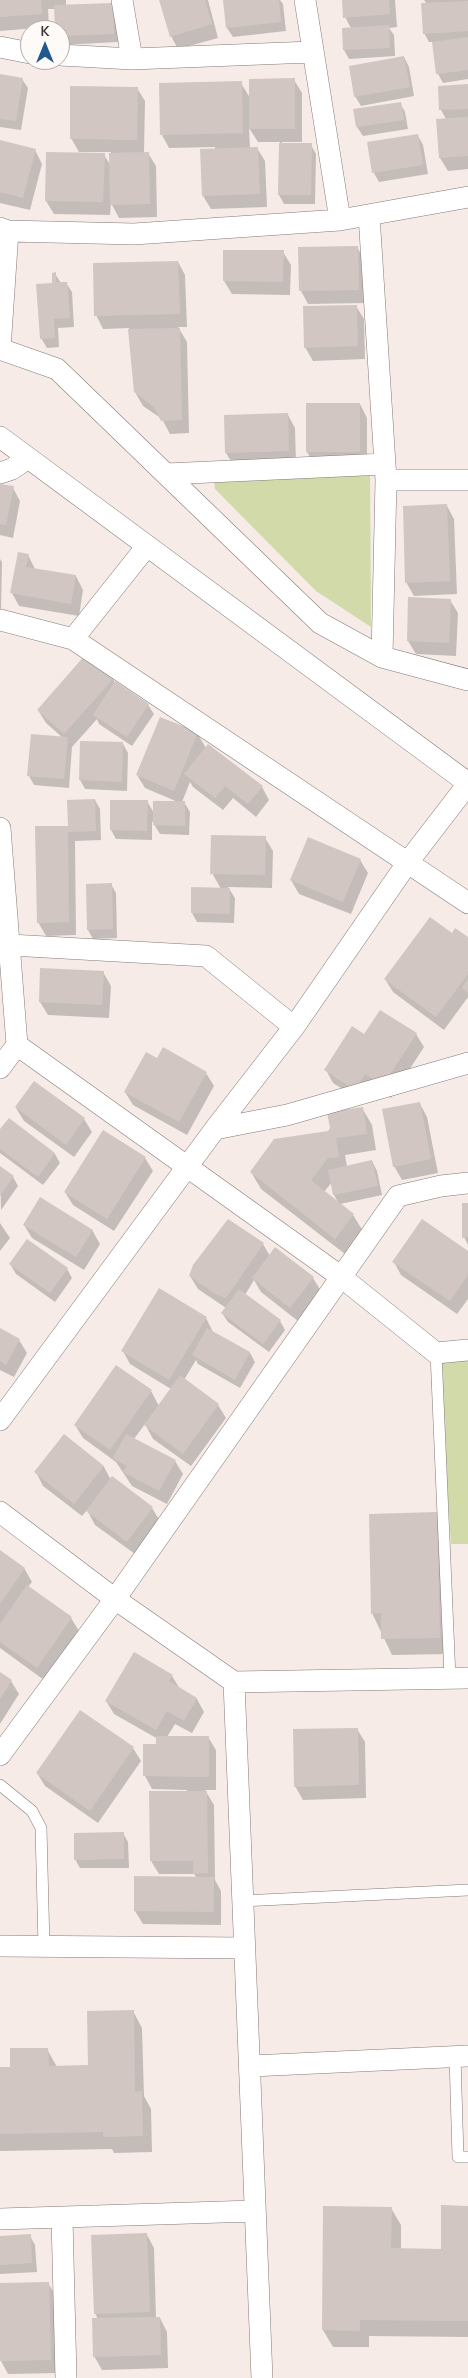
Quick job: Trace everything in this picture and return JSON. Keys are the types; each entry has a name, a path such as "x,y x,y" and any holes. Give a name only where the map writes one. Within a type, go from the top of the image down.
{"street":[{"path":"122,0 132,59"},
{"path":"305,0 340,220"},
{"path":"0,47 20,51"},
{"path":"70,56 132,59 312,52"},
{"path":"468,197 340,220 134,234 4,229 0,349 57,369 320,624 382,657 468,680"},
{"path":"369,215 385,472 382,657"},
{"path":"0,437 468,783 408,862 294,1027 215,1129 0,1420"},
{"path":"0,473 12,469 28,458"},
{"path":"166,474 385,472 468,480"},
{"path":"73,639 147,546"},
{"path":"0,620 73,639 468,903"},
{"path":"0,828 0,852 10,945 17,1045 0,1068"},
{"path":"10,945 206,956 294,1027"},
{"path":"17,1045 340,1276 436,1353 468,1350"},
{"path":"215,1129 287,1115 468,1063"},
{"path":"0,1755 115,1599 398,1196 441,1186 468,1183"},
{"path":"0,1512 115,1599 234,1682 459,1678"},
{"path":"234,1682 244,1948 251,2066 254,2211 262,2378"},
{"path":"0,1946 244,1948"},
{"path":"251,2066 461,2056"},
{"path":"0,2219 254,2211"},
{"path":"62,2218 66,2378"}],"lane":[{"path":"436,1353 459,1678"},
{"path":"0,1785 32,1810 41,1828 44,1947"},
{"path":"242,1901 468,1890"},
{"path":"461,2056 458,2157 468,2157"}],"green space":[{"path":"370,474 371,627 316,591 215,489 214,480"},
{"path":"468,1359 468,1544 451,1544 439,1363"}],"building":[{"path":"0,0 41,0 42,14 0,17"},
{"path":"159,0 205,0 212,24 170,37"},
{"path":"223,0 279,0 281,22 226,28"},
{"path":"342,0 389,0 390,14 343,18"},
{"path":"468,1 468,31 423,34 421,3"},
{"path":"113,3 114,34 70,36 70,20 55,20 54,5"},
{"path":"389,25 390,48 343,50 342,28"},
{"path":"468,37 468,70 436,74 432,42"},
{"path":"404,56 410,87 354,97 349,66"},
{"path":"0,74 23,78 16,121 0,119"},
{"path":"295,78 295,129 249,129 249,79"},
{"path":"242,81 243,133 160,135 159,83"},
{"path":"468,84 468,109 439,110 438,86"},
{"path":"70,86 138,87 137,140 70,139"},
{"path":"401,102 404,120 356,127 353,109"},
{"path":"468,117 468,156 439,158 436,119"},
{"path":"418,134 423,165 372,173 367,142"},
{"path":"0,140 36,149 23,198 0,192"},
{"path":"279,143 312,143 311,195 278,195"},
{"path":"258,147 260,194 202,196 200,149"},
{"path":"46,152 105,153 103,202 45,201"},
{"path":"149,152 150,204 110,205 109,153"},
{"path":"358,246 359,290 299,291 298,247"},
{"path":"223,250 284,250 283,282 223,281"},
{"path":"178,261 180,314 94,316 93,263"},
{"path":"56,272 56,282 67,282 70,318 54,319 55,338 40,339 36,284 52,283 52,273"},
{"path":"357,305 358,346 304,348 303,306"},
{"path":"180,328 182,420 161,421 153,406 134,392 128,329"},
{"path":"306,403 360,403 360,452 306,452"},
{"path":"288,413 289,451 225,453 224,415"},
{"path":"0,484 14,486 6,525 0,524"},
{"path":"447,504 450,581 405,583 403,506"},
{"path":"18,552 29,554 26,567 76,575 71,604 10,593"},
{"path":"408,597 451,599 449,643 407,641"},
{"path":"86,654 114,678 64,734 37,710"},
{"path":"115,681 149,704 127,737 93,715"},
{"path":"160,717 198,732 174,791 136,775"},
{"path":"31,734 68,737 64,779 27,776"},
{"path":"80,741 123,742 122,782 79,780"},
{"path":"208,744 263,786 248,804 225,786 215,798 184,774"},
{"path":"95,799 96,831 68,832 69,922 37,923 35,826 68,826 67,800"},
{"path":"110,800 148,800 147,831 110,830"},
{"path":"153,801 185,801 185,826 153,825"},
{"path":"211,835 266,836 265,875 210,874"},
{"path":"308,837 361,859 343,902 290,880"},
{"path":"112,883 113,929 87,930 86,884"},
{"path":"191,887 230,888 230,914 191,913"},
{"path":"430,917 452,933 455,928 468,937 468,974 436,1017 384,979"},
{"path":"40,968 104,971 102,1005 39,1002"},
{"path":"468,979 468,993 462,988"},
{"path":"380,1010 417,1033 383,1085 365,1074 355,1090 324,1070 352,1026 364,1034"},
{"path":"163,1047 207,1072 179,1122 124,1092 146,1052 157,1058"},
{"path":"34,1081 85,1118 66,1145 15,1107"},
{"path":"420,1102 431,1159 393,1167 382,1109"},
{"path":"363,1107 367,1134 336,1138 339,1157 328,1158 311,1180 354,1214 335,1239 250,1172 274,1139 328,1131 330,1128 327,1112"},
{"path":"9,1118 55,1153 38,1177 0,1149 0,1129"},
{"path":"103,1130 146,1157 107,1219 64,1192"},
{"path":"372,1160 378,1186 333,1195 328,1170"},
{"path":"0,1166 14,1176 0,1196"},
{"path":"40,1197 93,1230 76,1257 23,1225"},
{"path":"462,1203 468,1203 468,1237 462,1238"},
{"path":"228,1219 264,1243 226,1298 217,1295 189,1276 193,1265"},
{"path":"422,1219 468,1251 468,1275 450,1301 392,1262"},
{"path":"27,1239 68,1268 50,1293 9,1264"},
{"path":"275,1247 314,1277 290,1308 252,1278"},
{"path":"159,1288 207,1317 169,1380 121,1351"},
{"path":"239,1289 281,1320 263,1344 221,1313"},
{"path":"0,1328 20,1339 6,1365 0,1361"},
{"path":"207,1328 250,1352 235,1380 192,1355"},
{"path":"116,1365 152,1390 110,1450 74,1425"},
{"path":"180,1375 219,1404 183,1454 144,1425"},
{"path":"64,1434 104,1466 74,1504 34,1472"},
{"path":"126,1434 176,1460 159,1491 123,1472 127,1466 113,1458"},
{"path":"112,1476 153,1507 127,1542 86,1511"},
{"path":"437,1512 440,1638 381,1639 381,1613 371,1614 369,1514"},
{"path":"0,1550 25,1568 0,1604"},
{"path":"27,1585 72,1617 37,1668 0,1642 0,1624"},
{"path":"134,1652 173,1675 169,1681 197,1698 184,1721 167,1711 156,1730 105,1701"},
{"path":"0,1672 12,1680 0,1699"},
{"path":"80,1710 134,1747 90,1811 36,1773"},
{"path":"358,1728 359,1785 294,1787 293,1729"},
{"path":"156,1736 209,1736 209,1777 143,1776 143,1744 156,1744"},
{"path":"149,1791 207,1791 208,1873 193,1874 193,1861 150,1861"},
{"path":"124,1832 124,1859 74,1860 74,1833"},
{"path":"134,1876 214,1877 214,1912 134,1911"},
{"path":"134,2010 135,2092 142,2091 143,2136 103,2137 103,2132 0,2134 0,2067 10,2067 10,2048 48,2048 49,2066 88,2065 87,2011"},
{"path":"441,2205 468,2206 468,2321 360,2320 360,2331 322,2330 323,2206 392,2207 391,2248 441,2249"},
{"path":"147,2233 150,2312 94,2314 91,2235"},
{"path":"31,2234 32,2263 0,2265 0,2236"},
{"path":"49,2282 51,2360 0,2361 0,2283"},
{"path":"160,2317 161,2355 93,2357 92,2318"}]}
